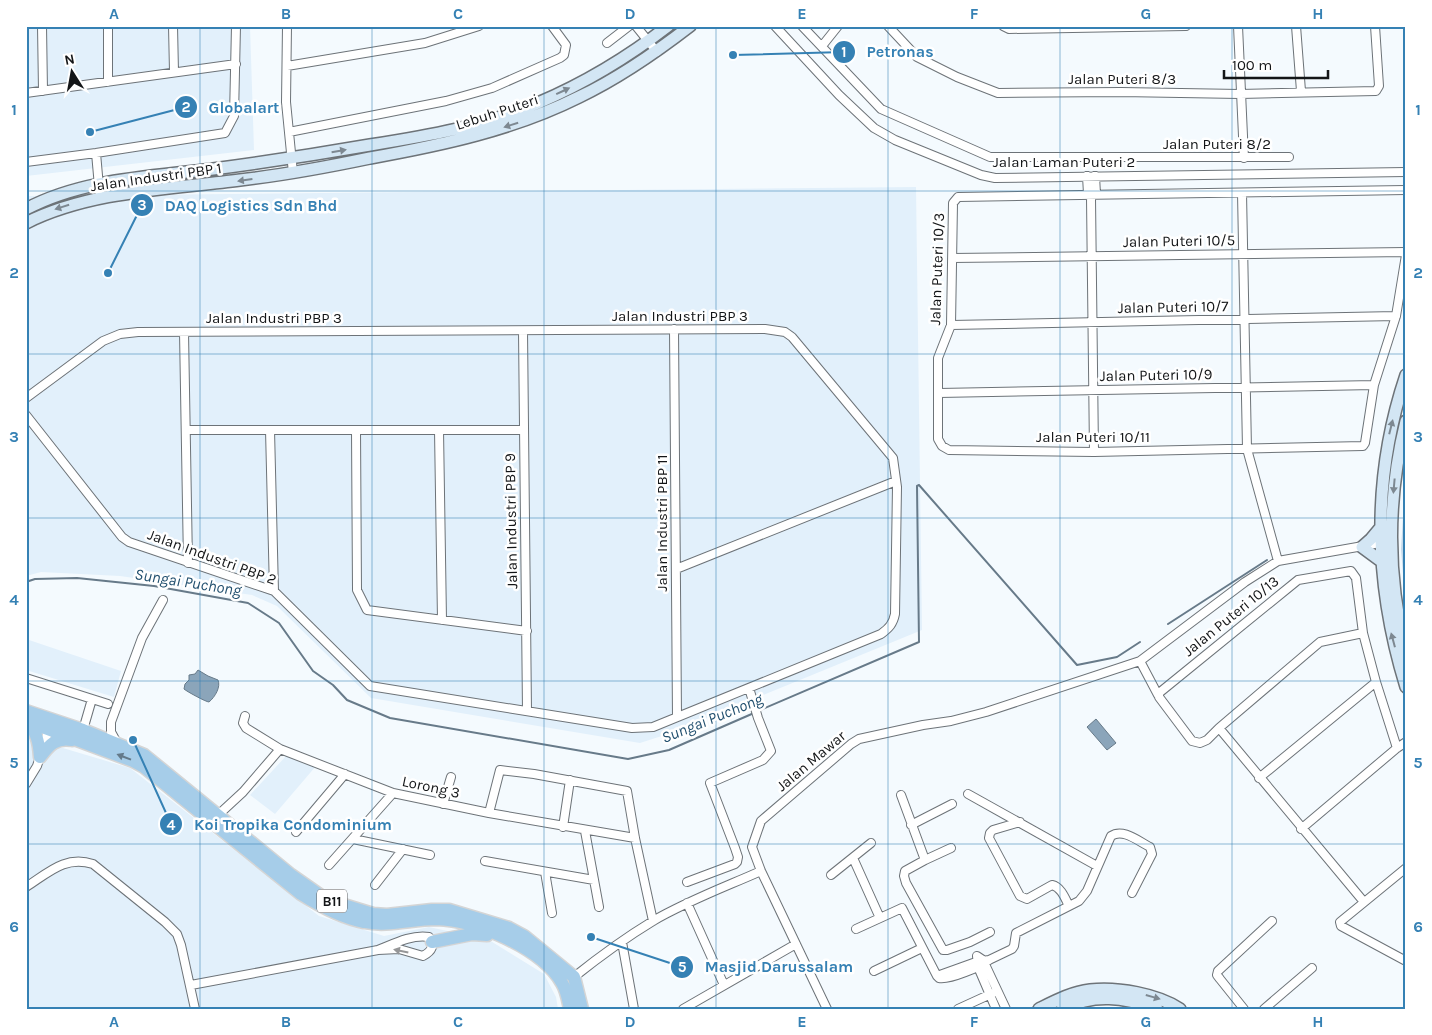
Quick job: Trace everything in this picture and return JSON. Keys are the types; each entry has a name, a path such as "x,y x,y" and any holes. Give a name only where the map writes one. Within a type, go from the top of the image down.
{"main road":[{"name":"Lebuh Puteri","path":"291,155 439,133 506,115 579,84 648,41 668,26"},
{"name":"Lebuh Puteri","path":"293,173 460,140 520,122 579,98 657,52 690,26"},
{"name":"Jalan Industri PBP 1","path":"26,209 54,196 99,184 291,155"},
{"name":"Jalan Industri PBP 1","path":"26,223 52,210 100,198 293,173"},
{"path":"1406,375 1386,450 1380,527 1380,543 1386,560 1406,653"},
{"path":"1406,421 1397,465 1386,560 1388,619 1406,687"},
{"path":"1380,543 1392,518"},
{"path":"1380,527 1362,547 1386,560"},
{"path":"27,718 36,734 40,757"},
{"name":"B11","path":"27,718 117,743 144,755 217,816 305,885 337,903 373,914 388,915 432,910 449,910 465,914 509,928 524,936 574,977"},
{"path":"40,757 49,744 57,740 86,735"},
{"name":"B11","path":"86,735 144,766 301,894 330,911 361,922 373,924 435,919 453,921 511,940 541,959 556,974 566,992 570,1009"},
{"path":"432,942 472,934 511,940"},
{"path":"574,977 582,1009"},
{"path":"1039,1009 1066,996 1089,990 1126,991 1150,996 1180,1009"},
{"path":"1062,1009 1091,999 1116,998 1157,1009"}],"street":[{"path":"42,26 43,91"},
{"path":"108,26 108,82"},
{"path":"173,26 174,72"},
{"path":"26,162 225,133 234,116 236,26"},
{"path":"287,26 286,102 293,173"},
{"path":"287,66 425,43 478,26"},
{"path":"289,132 413,109 492,88 564,55 566,45 552,26"},
{"path":"607,43 629,26"},
{"path":"636,26 657,52"},
{"name":"Jalan Laman Puteri 2","path":"775,26 839,95 874,128 895,140 981,175 995,178 1406,172"},
{"name":"Jalan Puteri 8/2","path":"802,26 881,109 990,157 1289,157"},
{"path":"822,46 838,26"},
{"name":"Jalan Puteri 8/3","path":"888,26 917,57 958,77 998,93 1121,92 1240,94 1301,91 1376,91 1379,86 1375,26"},
{"path":"1003,26 1008,29 1186,26"},
{"path":"1238,26 1244,158"},
{"path":"1296,26 1301,91"},
{"path":"26,93 236,64"},
{"path":"96,153 100,198"},
{"path":"1091,176 1094,452"},
{"name":"Jalan Puteri 10/3","path":"942,446 938,439 938,358 952,325 953,203 958,198 1406,190"},
{"path":"1242,193 1247,449 1278,561 1380,543"},
{"path":"1374,385 1396,316 1406,254"},
{"name":"Jalan Puteri 10/5","path":"952,258 1406,254"},
{"name":"Jalan Puteri 10/7","path":"952,325 1396,316"},
{"name":"Jalan Industri PBP 3","path":"26,398 103,341 127,333 765,329 784,332 792,337 893,458 896,481 895,614 893,622 881,634 677,717"},
{"name":"Jalan Industri PBP 11","path":"674,330 677,717"},
{"name":"Jalan Industri PBP 9","path":"523,331 527,711"},
{"path":"184,332 188,563"},
{"name":"Jalan Puteri 10/9","path":"939,393 1374,385"},
{"name":"Jalan Puteri 10/11","path":"942,446 949,450 1094,452 1362,446 1365,443 1374,385"},
{"name":"Jalan Industri PBP 2","path":"26,415 122,537 129,542 188,563 274,591 370,686 632,728 653,727 677,717"},
{"path":"186,430 524,430"},
{"path":"270,430 274,591"},
{"path":"356,430 357,590 367,610 527,631"},
{"path":"439,430 442,620"},
{"path":"676,569 896,481"},
{"name":"Jalan Mawar","path":"827,1009 761,871 752,847 761,821 859,739 951,721 986,712 1140,661 1245,582 1278,561"},
{"name":"Jalan Puteri 10/13","path":"1160,693 1298,580 1351,571 1356,578 1363,633 1397,748"},
{"path":"117,743 110,732 111,722 142,638 164,600"},
{"path":"1140,661 1160,693 1160,699 1192,741 1200,744 1320,642 1363,633"},
{"path":"26,678 108,704"},
{"path":"1259,778 1376,682"},
{"path":"686,882 737,862 738,857 710,783 763,760 771,750 758,718 749,688"},
{"path":"86,735 92,699"},
{"name":"Lorong 3","path":"245,716 243,723 246,728 280,749 393,793 563,827 635,838"},
{"path":"86,735 102,729 111,722"},
{"path":"26,784 38,766 51,724"},
{"path":"1219,728 1364,902"},
{"path":"1301,828 1406,742"},
{"path":"217,816 243,792 280,749"},
{"path":"489,813 500,770 570,780 627,791 652,921"},
{"path":"296,832 344,774"},
{"path":"444,804 451,777"},
{"path":"563,827 570,780"},
{"path":"330,865 393,793"},
{"path":"968,794 1097,866"},
{"path":"901,795 925,860"},
{"path":"912,825 952,804"},
{"path":"1020,822 993,830 989,838 1020,896 1027,899 1055,885 1060,889 1069,906"},
{"path":"585,831 599,907"},
{"path":"856,929 902,908 937,976 939,978 947,978 981,961 1012,949 1016,933 1079,901 1087,891 1111,836 1116,832 1123,832 1150,847 1152,854 1132,893"},
{"path":"353,839 430,855"},
{"path":"831,875 871,843"},
{"path":"951,848 905,871 904,876 943,950 970,942 990,932"},
{"path":"375,885 403,849"},
{"path":"854,858 880,918"},
{"path":"26,887 62,864 72,861 84,861 92,864 165,922 177,934 191,985 195,1009"},
{"path":"485,861 594,880"},
{"path":"1406,868 1340,922 1341,926 1402,959 1406,952"},
{"path":"574,977 652,921 761,871"},
{"path":"545,872 552,913"},
{"path":"687,904 724,985"},
{"path":"1244,1009 1217,975 1218,971 1272,921"},
{"path":"191,985 378,950 399,949 423,956 429,953 433,947 429,936 424,936 395,943 378,950"},
{"path":"622,942 634,1009"},
{"path":"970,942 1006,1009"},
{"path":"683,1009 796,944"},
{"path":"874,971 922,948"},
{"path":"981,961 988,994 996,1009"},
{"path":"1264,1009 1312,968"},
{"path":"958,1009 997,991"}],"shaded area":[{"path":"26,26 250,26 254,150 26,176"},
{"path":"916,187 922,630 668,734 640,743 371,698 277,606 252,595 120,576 41,572 26,576 26,196"},
{"path":"1406,469 1406,610 1401,549"},
{"path":"26,639 121,671 114,697 26,670"},
{"path":"198,670 218,680 217,692 209,702 184,689 185,684 189,680 189,675 195,674"},
{"path":"1096,719 1116,743 1107,750 1087,727"},
{"path":"26,737 130,768 319,916 384,936 429,927 489,940 544,974 556,997 558,1009 26,1009"},
{"path":"287,755 316,766 275,814 250,795"}],"waterway":[{"name":"Sungai Puchong","path":"758,711 919,642 917,486 919,485 1077,665 1117,657 1140,642"},
{"name":"Sungai Puchong","path":"1168,624 1267,560"},
{"name":"Sungai Puchong","path":"26,582 35,579 77,578 154,586 248,603 279,623 313,671 333,685 347,700 390,718 628,759 669,750 754,713"}],"place":[{"name":"Petronas","path":"733,55"},
{"name":"Globalart","path":"90,132"},
{"name":"DAQ Logistics Sdn Bhd","path":"108,273"},
{"name":"Koi Tropika Condominium","path":"133,740"},
{"name":"Masjid Darussalam","path":"591,937"}]}
